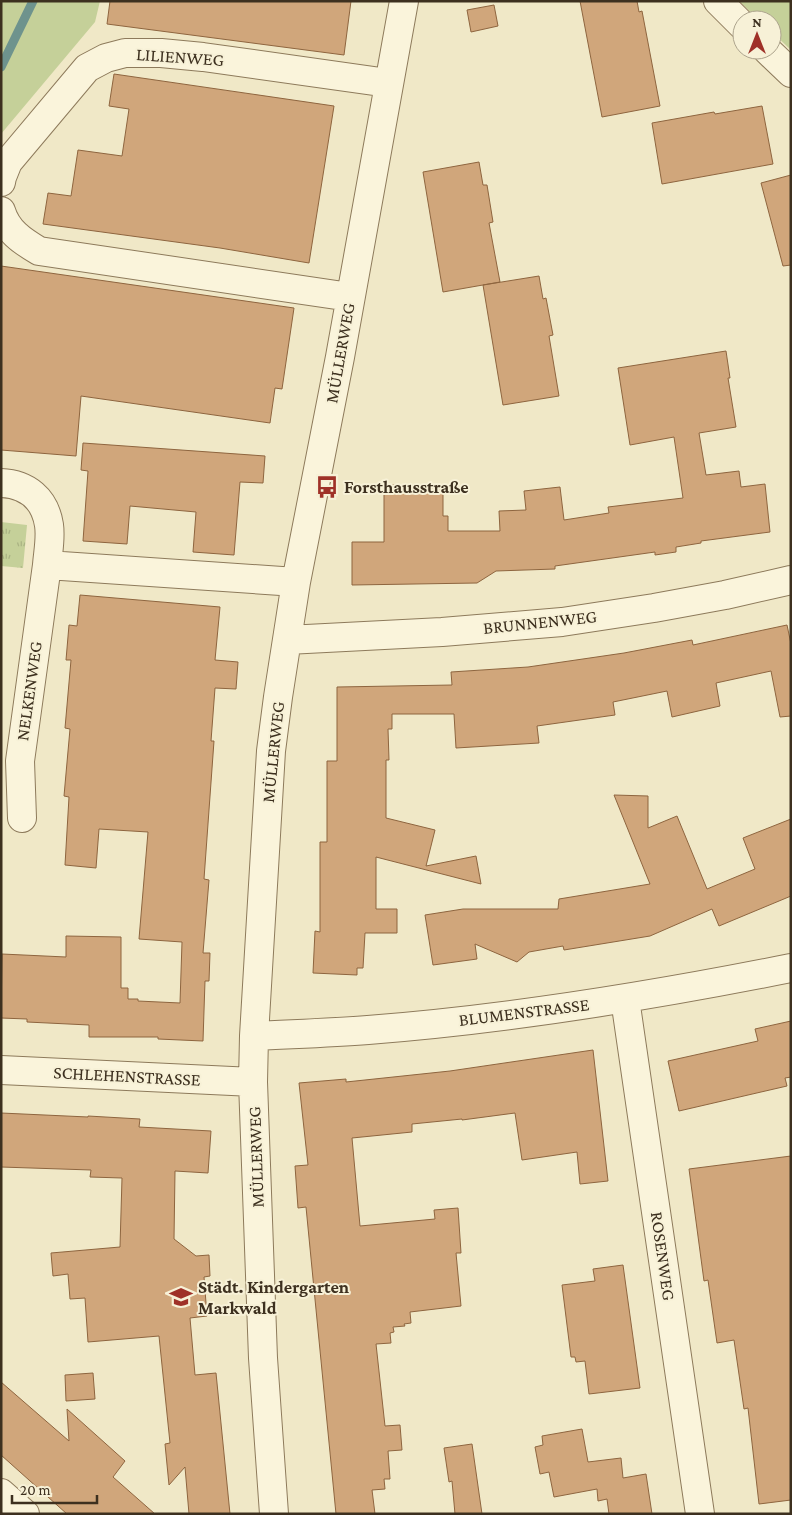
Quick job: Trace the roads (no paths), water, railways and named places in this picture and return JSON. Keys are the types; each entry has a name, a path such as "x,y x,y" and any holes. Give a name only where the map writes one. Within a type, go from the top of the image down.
{"street":[{"name":"MÜLLERWEG","path":"274,1514 263,1358 253,1082 271,751 296,582 404,1"},
{"path":"718,1 732,15"},
{"name":"LILIENWEG","path":"1,182 8,162 87,68 106,58 124,53 160,53 203,57 388,83"},
{"path":"777,60 791,74"},
{"path":"1,211 8,226 21,240 39,251 350,297"},
{"name":"NELKENWEG","path":"1,483 14,484 28,490 36,497 43,507 49,526 47,565 20,761 22,818"},
{"path":"47,565 296,582"},
{"name":"BRUNNENWEG","path":"287,640 442,632 562,622 725,595 791,580"},
{"name":"BLUMENSTRASSE","path":"254,1036 368,1030 444,1022 625,999 791,968"},
{"name":"ROSENWEG","path":"625,999 700,1514"},
{"name":"SCHLEHENSTRASSE","path":"1,1070 253,1082"},
{"path":"1,1493 25,1514"}],"waterway":[{"path":"1,67 33,1"}],"place":[{"name":"Forsthausstraße","path":"327,487"},
{"name":"Städt. Kindergarten Markwald","path":"181,1297"}]}
